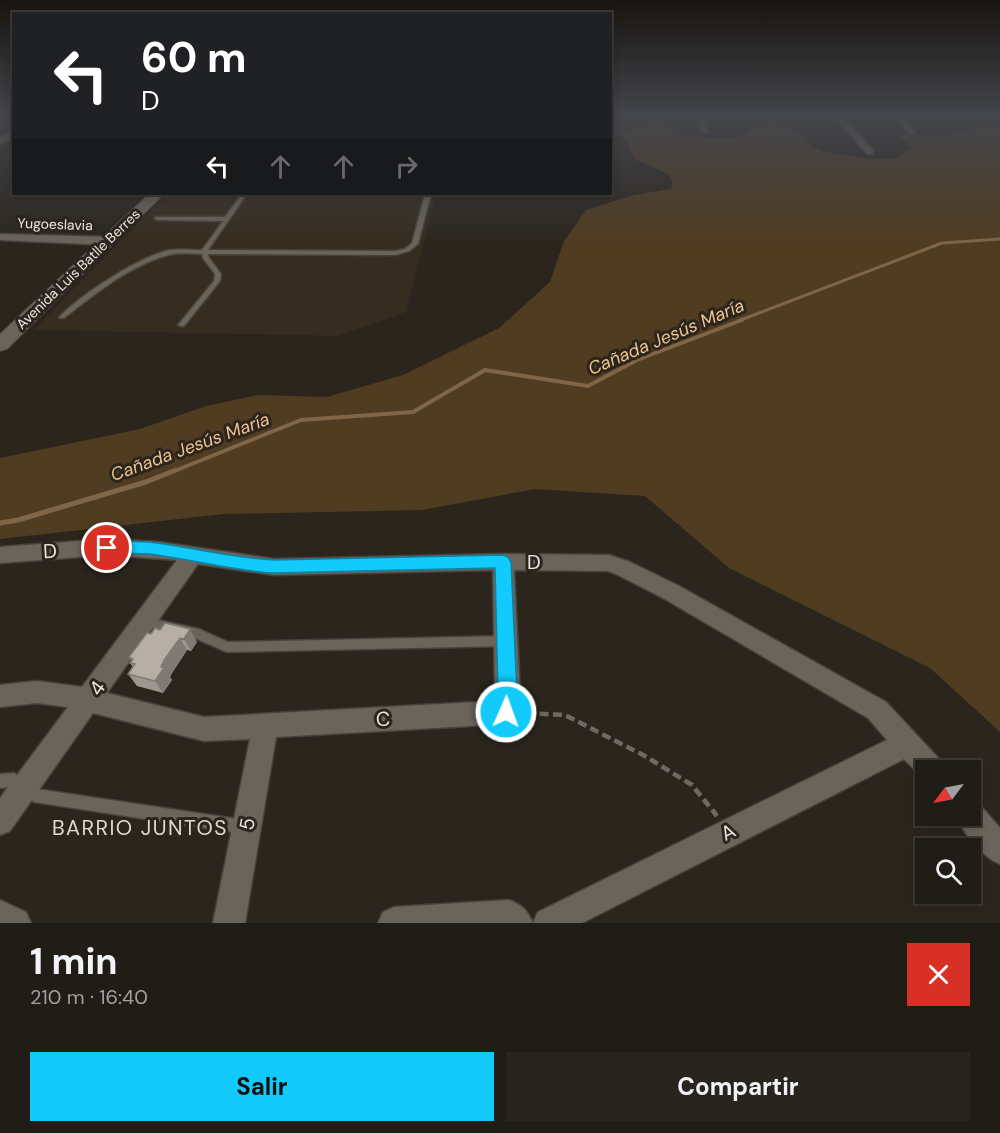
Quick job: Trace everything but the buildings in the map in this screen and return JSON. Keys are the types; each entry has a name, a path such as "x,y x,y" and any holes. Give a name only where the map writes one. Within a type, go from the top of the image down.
{"main road":[{"name":"Avenida Luis Batlle Berres","path":"0,345 156,195"}],"street":[{"name":"Yugoeslavia","path":"0,237 109,240"},
{"name":"D","path":"0,555 127,546 193,554 238,565 274,567 595,562 623,568 878,710 924,760"},
{"name":"4","path":"0,821 193,554"},
{"path":"503,562 506,712"},
{"name":"C","path":"0,696 37,692 62,694 204,729 506,712"},
{"name":"5","path":"229,923 266,726"},
{"name":"A","path":"549,923 909,743"},
{"path":"979,826 1000,850"},
{"path":"0,915 15,923"},
{"path":"394,923 509,915 517,923"}],"lane":[{"path":"182,325 217,281 218,274 206,258 205,251 243,195"},
{"path":"62,317 89,295 147,262 171,252 395,253 407,250 415,244 428,195"},
{"path":"157,218 227,219"},
{"path":"144,622 199,634 227,647 506,641"},
{"path":"0,780 14,780 34,795 247,828"}],"path":[{"path":"506,712 566,715 645,756 693,785 729,832"}],"shaded area":[{"path":"635,159 1000,159 1000,732 930,668 729,568 645,496 535,489 422,510 224,514 0,539 0,458 140,429 206,406 258,395 327,397 403,375 499,328 550,282 564,241 586,210 634,195 671,189 673,183 668,174"},
{"path":"166,195 436,195 406,312 338,336 33,330"}],"waterway":[{"name":"Cañada Jesús María","path":"738,321 942,243 1000,239"},
{"name":"Cañada Jesús María","path":"172,472 301,420 413,412 485,370 588,386 637,360 742,320"},
{"name":"Cañada Jesús María","path":"0,523 18,520 146,482 176,470"}],"district":[{"name":"BARRIO JUNTOS","path":"140,828"}],"route":[{"path":"107,548 127,546 146,548 193,554 238,565 274,567 503,562 508,693 506,712"}]}
